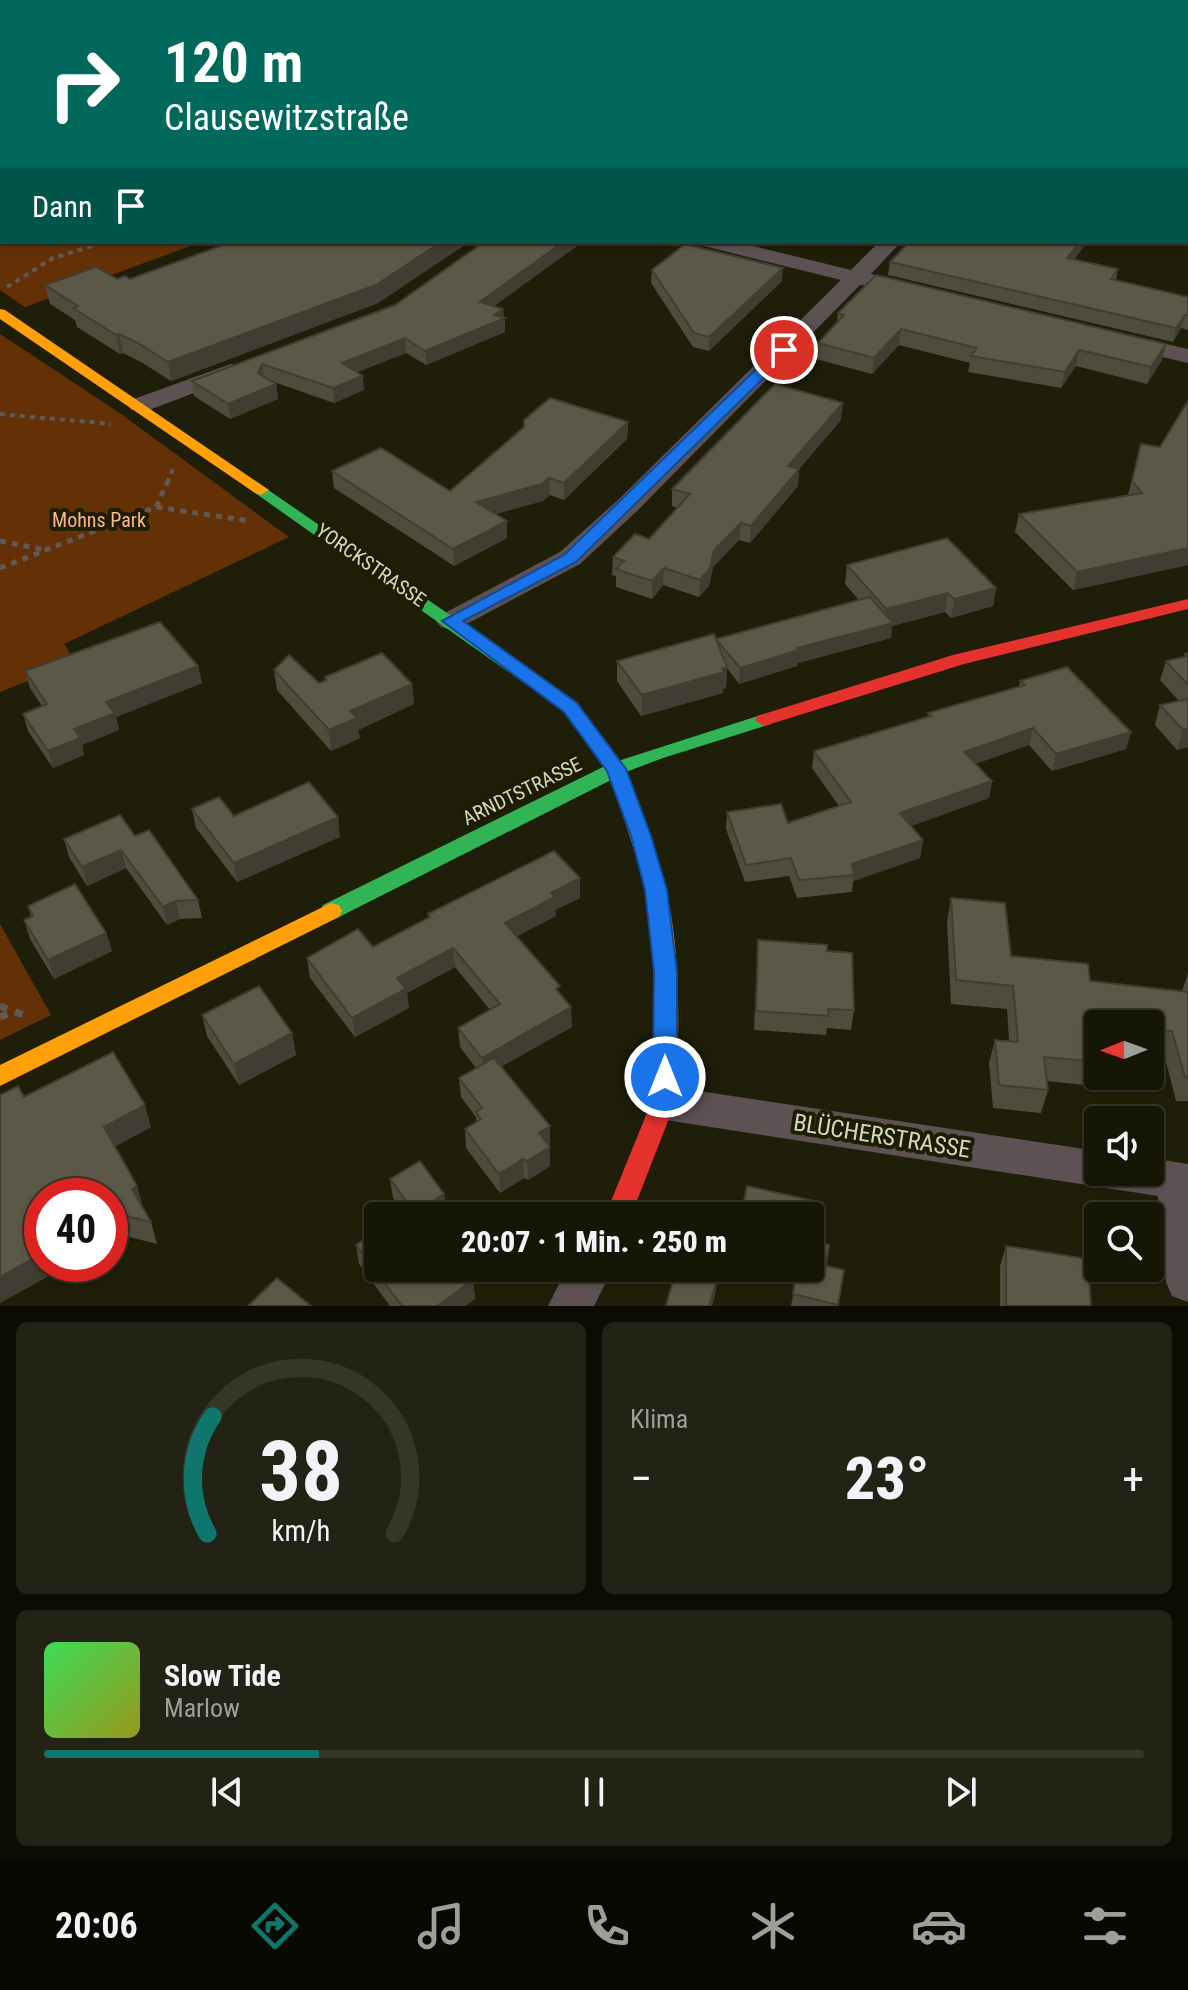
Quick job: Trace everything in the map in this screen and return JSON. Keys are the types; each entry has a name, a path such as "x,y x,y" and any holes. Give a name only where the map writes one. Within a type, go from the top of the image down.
{"street":[{"path":"719,244 888,285"},
{"path":"451,621 570,558 628,505 889,244"},
{"name":"YORCKSTRASSE","path":"0,313 140,405 571,707 616,769 641,836 656,890 666,972 665,1103 624,1202"},
{"path":"1098,335 1188,356"},
{"path":"140,405 258,360"},
{"name":"ARNDTSTRASSE","path":"0,1076 616,769 656,753 959,659 1188,604"},
{"name":"BLÜCHERSTRASSE","path":"665,1103 1084,1167"},
{"path":"1182,1181 1188,1282"},
{"path":"570,1306 583,1282"}],"path":[{"path":"0,293 33,266 55,255 97,244"},
{"path":"0,414 102,426 115,424"},
{"path":"156,507 175,471 167,464"},
{"path":"0,568 156,507 267,524 296,513"},
{"path":"0,541 49,550"},
{"path":"0,1006 14,1012 0,1017"}],"green space":[{"path":"196,244 25,307 0,290 0,246"},
{"name":"Mohns Park","path":"0,334 121,414 289,537 64,644 76,662 0,692"},
{"path":"0,924 51,1015 0,1040"}],"building":[{"path":"226,244 438,244 376,285 168,362 138,343 116,335 73,308 78,306 45,285 96,267 117,279 125,276 130,279"},
{"path":"481,244 560,244 480,302 503,309 494,315 505,318 425,351 405,338 342,363 363,376 333,388 262,364 258,373 276,384 228,404 192,381 395,305"},
{"path":"685,244 783,268 709,337 694,333 652,270"},
{"path":"907,244 1078,244 1067,258 1118,269 1111,279 1188,297 1188,315 1176,328 890,262"},
{"path":"876,275 1166,344 1151,367 1079,350 1065,372 971,356 977,348 901,329 874,358 818,343 844,315 838,313"},
{"path":"775,384 843,403 788,466 799,469 751,526 741,523 714,550 710,568 700,580 664,568 652,581 616,569 624,561 613,557 635,534 649,539 690,494 672,489"},
{"path":"550,398 628,422 564,483 549,478 542,484 476,502 507,521 453,549 332,471 381,448 450,491 524,427 524,420"},
{"path":"1188,401 1188,548 1077,572 1019,514 1142,493 1132,481 1141,444 1160,447"},
{"path":"947,538 996,588 954,599 948,593 886,609 847,565"},
{"path":"870,597 893,623 797,648 799,650 740,668 716,639"},
{"path":"160,622 198,666 106,702 115,713 74,729 80,738 48,751 23,714 47,704 25,671"},
{"path":"714,634 727,667 722,669 724,672 642,695 617,661"},
{"path":"382,653 412,684 350,711 357,718 329,730 274,670 289,655 319,683 327,680 325,677"},
{"path":"1188,656 1188,685 1166,661"},
{"path":"1067,667 1131,732 1056,754 1033,728 964,752 992,781 900,813 923,840 852,864 854,875 799,880 791,858 746,865 727,812 781,804 788,823 851,802 814,751 1025,685 1020,681"},
{"path":"1188,699 1188,729 1183,730 1160,705"},
{"path":"309,782 338,817 234,863 192,809 219,797 234,816"},
{"path":"120,815 135,836 149,830 198,900 176,901 163,907 121,850 82,867 64,839"},
{"path":"554,851 580,878 551,893 555,897 505,923 560,986 556,989 571,1007 482,1058 458,1028 500,1004 453,948 397,978 406,989 352,1018 307,958 358,929 373,947 430,917 428,914"},
{"path":"75,884 106,933 48,960 24,920 33,916 28,906"},
{"path":"951,898 1005,903 1011,956 1088,964 1090,981 1188,992 1188,1077 1185,1077 1172,1031 1164,1030 1164,1010 1084,1010 1084,1061 1044,1057 1048,1090 999,1085 995,1040 1018,1042 1013,986 956,980"},
{"path":"758,940 827,945 827,951 852,953 854,1010 828,1009 829,1016 756,1011"},
{"path":"259,986 292,1033 234,1064 202,1015"},
{"path":"113,1052 145,1105 104,1127 137,1186 132,1189 151,1222 128,1216 128,1178 24,1178 24,1264 0,1277 0,1095 18,1086 24,1097"},
{"path":"494,1058 550,1126 539,1133 550,1147 499,1174 465,1129 481,1119 476,1112 482,1108 459,1078"},
{"path":"420,1161 444,1194 431,1202 407,1202 390,1179"},
{"path":"747,1186 819,1202 744,1202"},
{"path":"364,1240 364,1256 356,1245"},
{"path":"824,1243 829,1245 826,1266 844,1270 838,1305 793,1294 795,1282 824,1282"},
{"path":"1006,1246 1084,1258 1084,1282 1089,1282 1091,1306 1006,1306"},
{"path":"277,1278 311,1306 248,1306"},
{"path":"384,1282 470,1282 437,1306 402,1306"},
{"path":"672,1282 716,1282 709,1306 666,1306"}],"traffic: fast":[{"path":"261,490 571,707 618,775"},
{"path":"331,911 616,769 656,753 764,720"}],"traffic: slow":[{"path":"0,313 261,490"},
{"path":"618,775 647,859 660,913 666,992 665,1098"},
{"path":"0,1076 331,911"}],"traffic: jam":[{"path":"764,720 959,659 1188,604"},
{"path":"624,1202 665,1098"}],"route":[{"path":"665,1077 666,972 656,890 641,836 616,769 571,707 451,621 570,558 628,505 784,350"}]}
